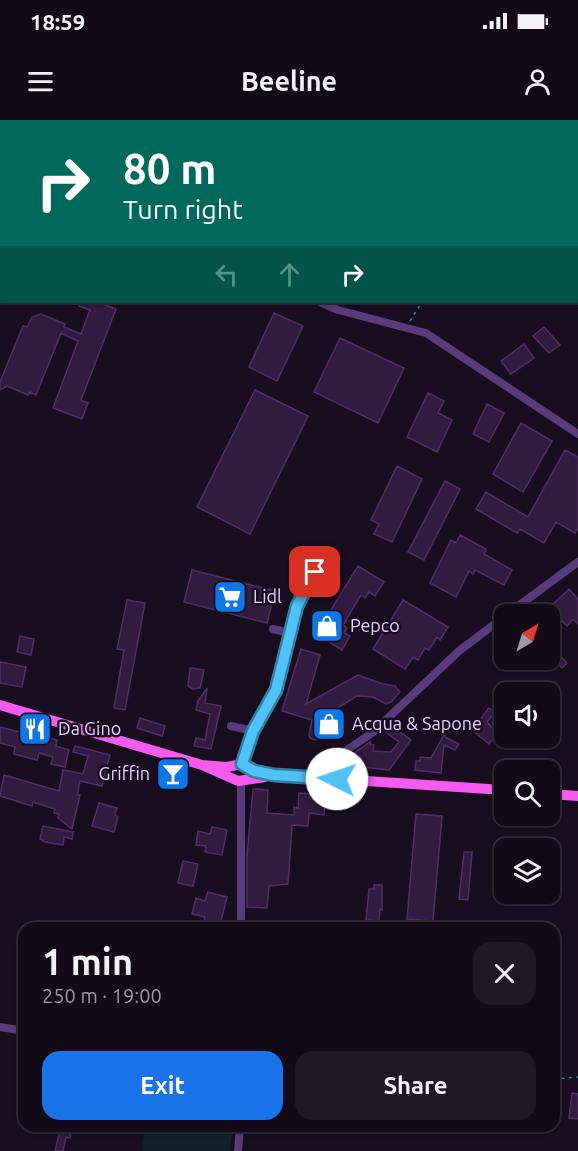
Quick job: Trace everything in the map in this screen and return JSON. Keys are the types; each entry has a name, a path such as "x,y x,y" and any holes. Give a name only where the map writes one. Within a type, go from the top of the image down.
{"main road":[{"path":"0,705 202,765 241,781 274,775"},
{"path":"202,765 227,767 242,765 254,771 274,775 494,789"},
{"path":"241,781 250,773 242,765"},
{"path":"560,795 578,796"}],"street":[{"path":"322,303 338,310 426,333 578,434"},
{"path":"521,604 578,562"},
{"path":"242,765 253,731 276,690 300,597 315,572"},
{"path":"315,777 329,762 372,733 459,651 494,624"},
{"path":"273,629 290,633"},
{"path":"231,726 253,731"},
{"path":"241,781 241,922"},
{"path":"0,1027 18,1030"},
{"path":"238,1151 240,1132"}],"path":[{"path":"408,327 421,303"},
{"path":"560,1078 578,1077"}],"shaded area":[{"path":"144,1132 232,1132 230,1151 142,1151"}],"building":[{"path":"80,303 100,303 116,309 81,400 88,403 82,419 53,408 78,341 61,333 36,395 30,392 28,395 7,386 0,390 0,382 23,326 27,327 32,317 41,314 81,334 90,310 79,306"},
{"path":"274,313 303,326 277,381 249,367"},
{"path":"544,327 560,345 549,353 533,336"},
{"path":"340,338 404,368 378,423 314,392"},
{"path":"524,344 534,358 511,374 501,361"},
{"path":"255,390 308,416 250,534 197,507"},
{"path":"428,393 444,401 438,413 452,420 437,452 407,437"},
{"path":"487,404 504,413 489,442 473,434"},
{"path":"521,423 552,441 523,492 493,474"},
{"path":"565,450 578,457 578,528 575,533 556,522 544,543 520,529 517,533 476,509 486,492 528,517"},
{"path":"397,466 422,479 392,542 374,534 379,524 371,520"},
{"path":"445,481 460,489 424,560 408,552"},
{"path":"460,535 486,549 484,554 512,570 504,585 475,570 473,574 469,571 456,597 430,583 451,540 456,543"},
{"path":"358,566 384,582 375,596 369,592 365,598 361,595 343,625 347,628 344,633 350,636 342,650 316,634"},
{"path":"192,570 275,591 267,623 184,602"},
{"path":"569,589 578,599 578,624 573,619 567,626 560,621 560,604 553,604"},
{"path":"127,600 145,603 125,710 114,708 124,650 117,649"},
{"path":"403,600 448,627 440,640 437,637 429,650 425,648 418,660 413,657 405,669 373,649"},
{"path":"20,636 34,639 31,655 17,652"},
{"path":"301,649 320,655 306,704 358,675 395,686 400,692 386,704 373,697 357,696 334,710 329,735 315,740 310,738 312,720 282,711"},
{"path":"560,656 567,663 562,668 560,666"},
{"path":"0,662 26,667 22,687 0,683"},
{"path":"190,668 204,670 200,688 193,689 188,686"},
{"path":"207,688 205,703 221,706 211,749 194,746 196,738 205,740 210,714 196,710 198,701"},
{"path":"489,708 494,711 487,722 494,730 494,738 489,744 472,730"},
{"path":"140,718 165,726 162,736 137,728"},
{"path":"390,725 411,740 389,770 340,763 370,742 374,745 373,751 391,752 399,742 384,731"},
{"path":"0,727 23,733 22,738 38,742 39,735 57,740 56,746 69,750 65,767 51,764 53,757 39,753 37,760 14,754 15,747 0,743"},
{"path":"445,733 445,737 459,744 455,750 444,745 441,773 415,770 416,761 420,761 420,757 431,758"},
{"path":"75,746 110,755 102,786 80,781 77,795 80,795 72,829 58,818 59,814 54,813 55,809 33,802 32,806 0,796 4,775 59,791 63,770 83,774 88,756 73,752"},
{"path":"253,789 268,790 267,813 294,815 294,807 298,808 299,793 326,795 324,815 309,813 308,826 292,825 288,884 269,886 267,908 247,907 247,856"},
{"path":"99,803 117,808 115,815 118,817 114,832 92,826"},
{"path":"416,814 442,816 433,921 407,919"},
{"path":"43,826 73,832 72,839 64,837 63,845 45,842 40,839"},
{"path":"212,827 227,830 222,855 205,852 206,846 196,845 198,831 210,834"},
{"path":"464,852 472,852 468,900 459,899"},
{"path":"183,861 198,864 193,886 178,883"},
{"path":"374,885 382,885 382,910 380,909 379,921 366,920 369,889 374,889"},
{"path":"208,892 227,897 221,922 204,921 205,917 192,914 196,898 205,901"},
{"path":"572,1093 578,1094 578,1119 569,1118"},
{"path":"60,1132 71,1132 70,1138 66,1137 63,1151 55,1151"}],"place":[{"name":"Lidl","path":"230,597"},
{"name":"Pepco","path":"327,626"},
{"name":"Acqua & Sapone","path":"329,724"},
{"name":"Da Gino","path":"35,729"},
{"name":"Griffin","path":"173,774"}],"route":[{"path":"315,572 307,583 297,606 276,690 253,731 242,764 254,771 274,775 337,779"}]}
